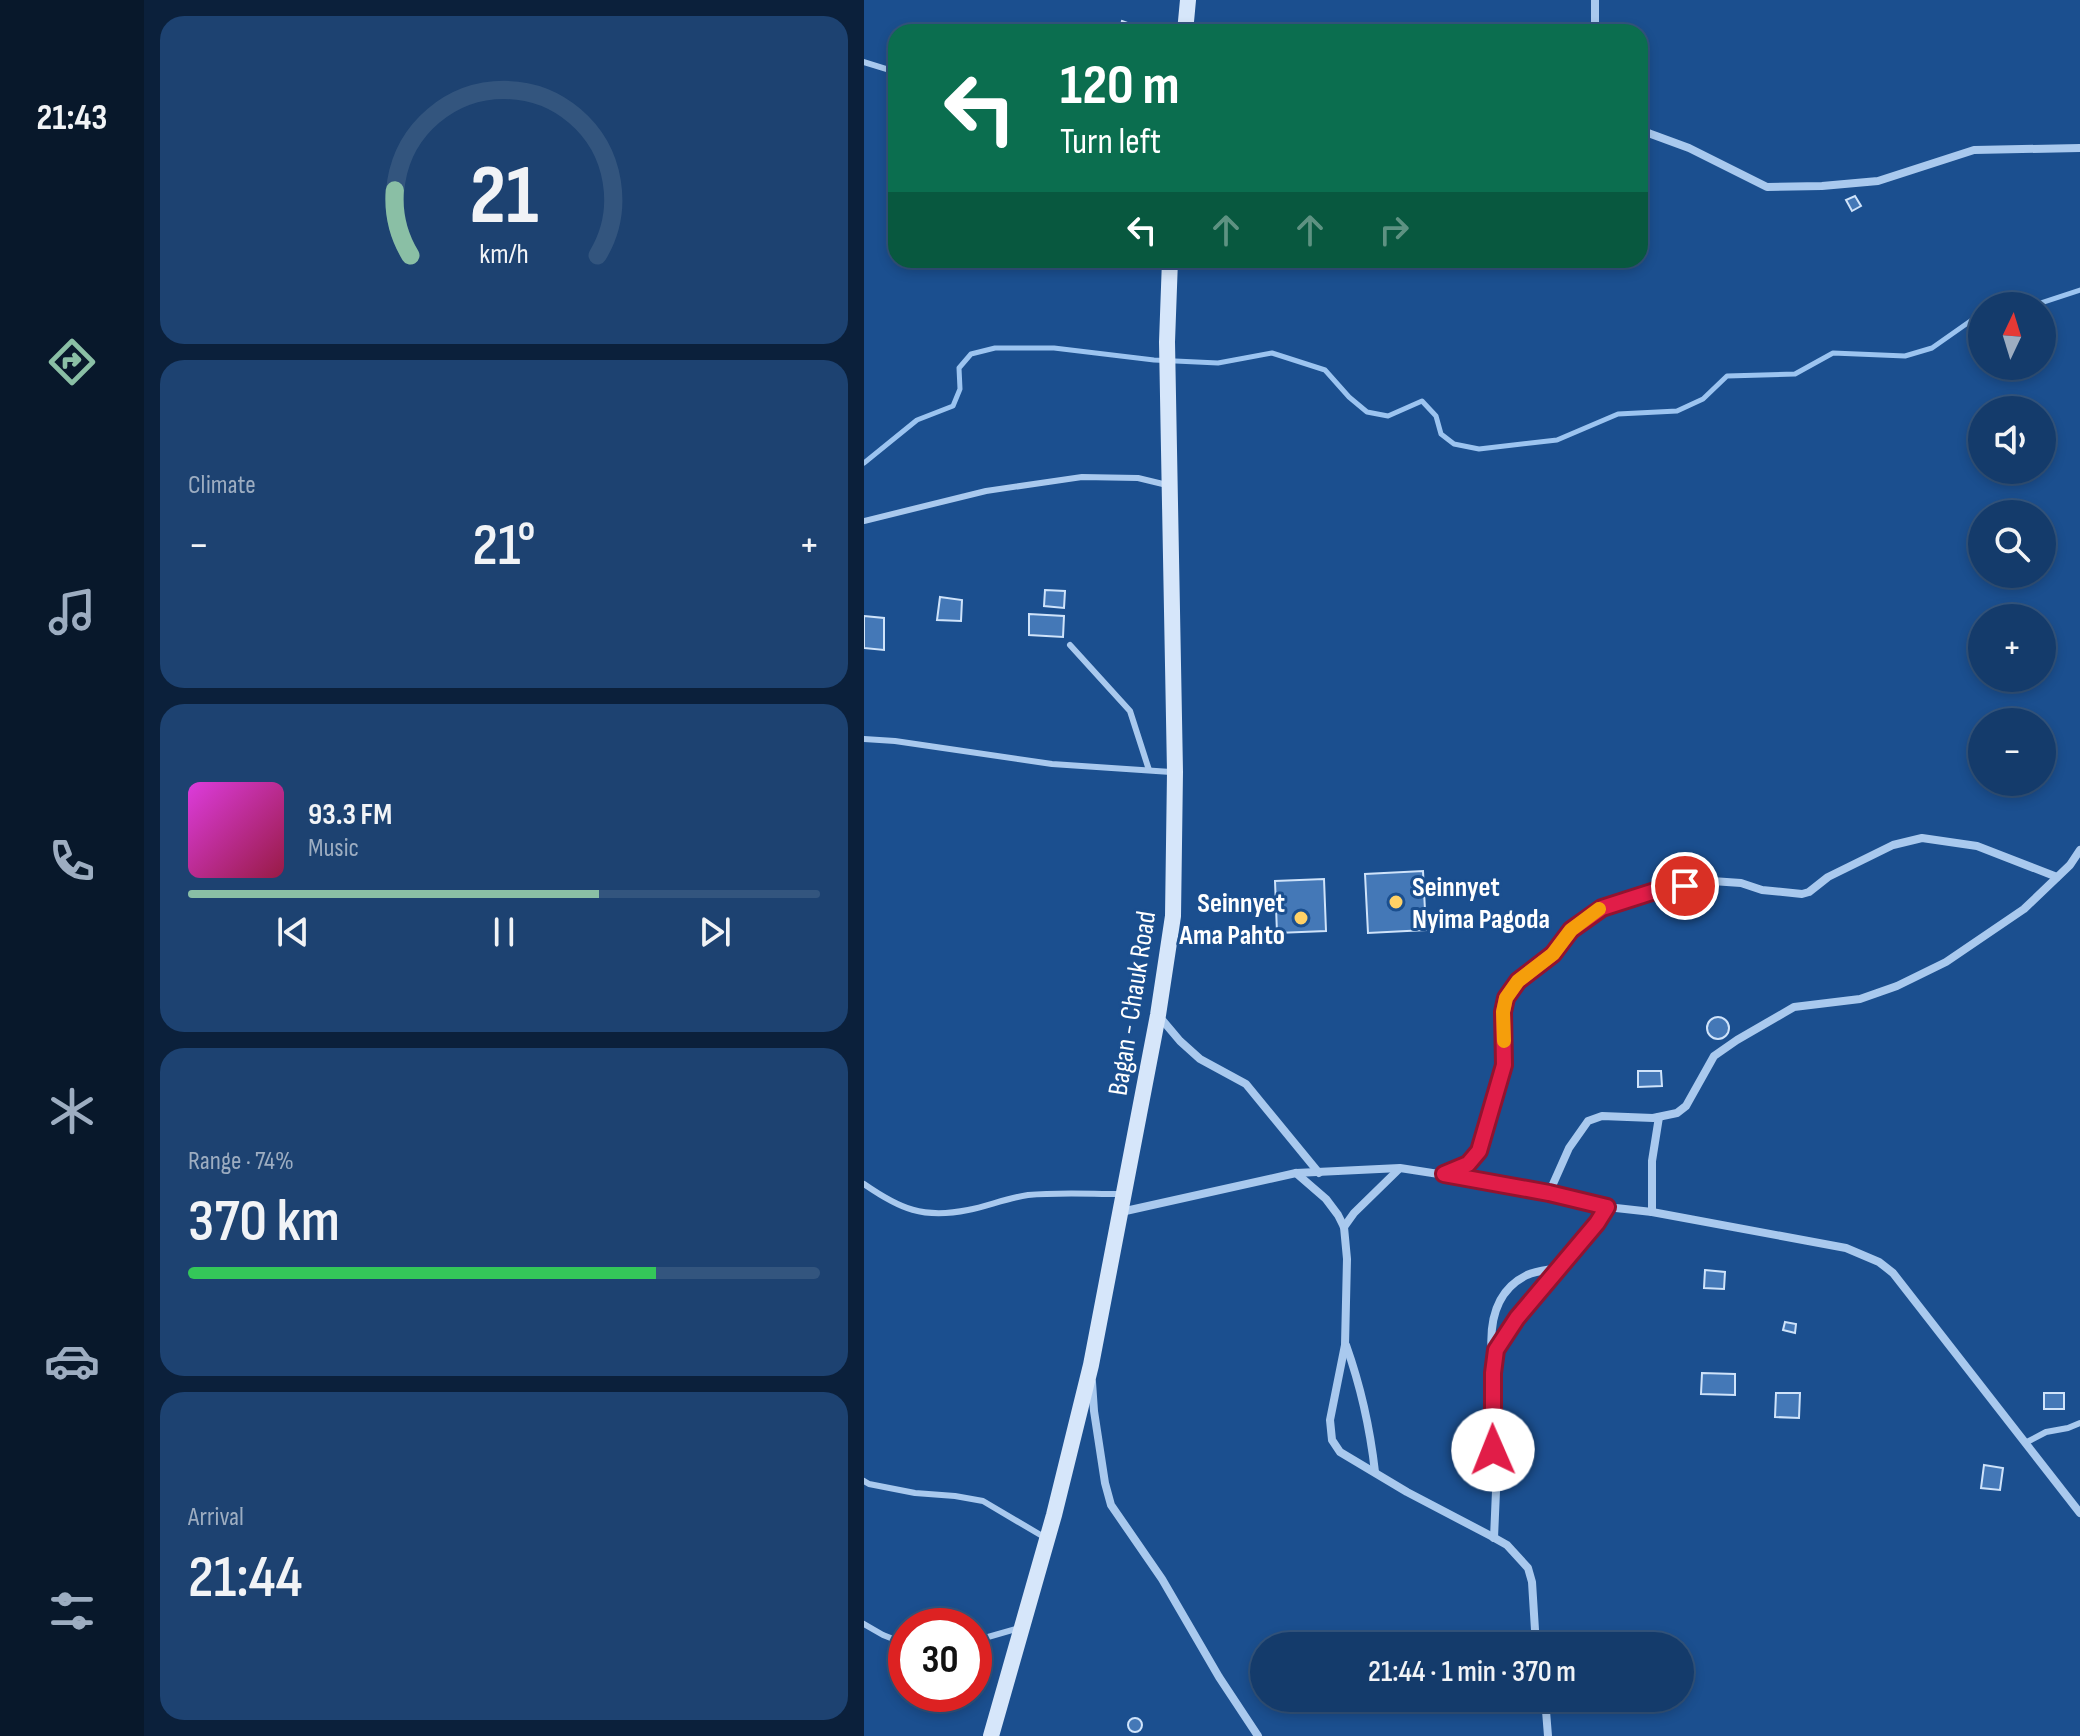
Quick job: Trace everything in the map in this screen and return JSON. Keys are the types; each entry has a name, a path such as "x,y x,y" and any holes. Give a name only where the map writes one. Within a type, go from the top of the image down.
{"main road":[{"path":"1186,24 1188,0"},
{"name":"Bagan - Chauk Road","path":"991,1736 1048,1539 1091,1365 1158,1015 1173,916 1175,772 1167,342 1170,268"}],"street":[{"path":"1595,0 1595,24"},
{"path":"1648,133 1689,148 1767,187 1878,181 1974,150 2080,148"},
{"path":"1444,1174 1468,1164 1479,1151 1504,1065 1503,1012 1506,998 1518,981 1553,954 1571,930 1602,908 1658,890 1712,881 1802,894 1828,877 1893,845 1922,838 1977,846 2057,877"},
{"path":"1549,1193 1569,1148 1588,1121 1602,1116 1659,1117 1677,1113 1686,1106 1714,1056 1737,1040 1794,1007 1860,999 1934,968 2024,909 2070,865 2080,850"},
{"path":"1158,1015 1200,1059 1246,1084 1319,1173"},
{"path":"1652,1212 1652,1161 1659,1117"},
{"path":"1344,1227 1400,1168"},
{"path":"1120,1212 1296,1173 1400,1168 1846,1248 1879,1262 1893,1273 2080,1513"},
{"path":"1296,1173 1326,1199 1344,1227 1347,1259 1345,1345 1330,1420 1332,1440 1340,1452 1507,1545 1528,1568 1532,1582 1535,1632"},
{"path":"1493,1373 1496,1350 1517,1318 1607,1207"},
{"path":"1494,1538 1496,1491 1490,1332 1505,1292 1527,1275 1559,1268"},
{"path":"1345,1345 1363,1400 1375,1472"},
{"path":"1091,1365 1098,1435 1111,1505 1162,1579 1219,1677 1258,1736"},
{"path":"1546,1712 1548,1736"}],"lane":[{"path":"864,62 888,70"},
{"path":"864,521 986,491 1082,477 1138,478 1171,486"},
{"path":"1070,645 1130,711 1149,770"},
{"path":"864,739 1052,764 1175,772"},
{"path":"864,1184 903,1207 931,1214 968,1211 1028,1195 1124,1194"},
{"path":"2025,1443 2046,1432 2080,1423"},
{"path":"864,1481 915,1493 983,1501 1048,1539"},
{"path":"864,1624 888,1637"},
{"path":"992,1636 1023,1627"}],"building":[{"path":"1855,196 1861,206 1852,211 1846,200"},
{"path":"1045,590 1065,591 1064,608 1044,606"},
{"path":"940,597 962,600 961,621 937,620"},
{"path":"1029,614 1064,616 1063,637 1029,635"},
{"path":"864,616 884,618 884,650 864,648"},
{"name":"Seinnyet Nyima Pagoda","path":"1423,871 1426,930 1368,933 1365,874"},
{"name":"Seinnyet Ama Pahto","path":"1324,879 1326,931 1277,933 1275,881"},
{"path":"1718,1017 1726,1020 1729,1028 1726,1036 1718,1039 1710,1036 1707,1028 1710,1020"},
{"path":"1638,1071 1661,1071 1662,1086 1638,1087"},
{"path":"1705,1270 1725,1272 1724,1289 1704,1288"},
{"path":"1785,1322 1796,1324 1795,1333 1783,1330"},
{"path":"1702,1373 1735,1374 1735,1395 1701,1394"},
{"path":"1776,1393 1800,1393 1799,1418 1775,1417"},
{"path":"2044,1393 2064,1393 2064,1409 2044,1409"},
{"path":"1984,1465 2003,1468 2000,1490 1981,1488"},
{"path":"1135,1718 1142,1725 1135,1732 1128,1725"}],"waterway":[{"path":"2056,298 2080,290"},
{"path":"864,463 917,420 953,406 960,389 959,368 971,354 995,348 1054,348 1154,360 1218,363 1272,353 1325,370 1367,412 1388,416 1422,401 1436,416 1441,434 1454,444 1479,449 1557,440 1618,414 1677,411 1703,399 1727,376 1795,374 1833,353 1905,356 1932,348 1968,323"}],"slow traffic":[{"path":"1504,1041 1506,998 1518,981 1553,954 1571,930 1599,909"}],"place":[{"name":"Seinnyet Nyima Pagoda","path":"1396,902"},
{"name":"Seinnyet Ama Pahto","path":"1301,918"}],"route":[{"path":"1493,1450 1496,1350 1517,1318 1607,1207 1444,1174 1468,1164 1479,1151 1504,1065 1503,1012 1506,998 1518,981 1553,954 1571,930 1602,908 1658,890 1685,886"}]}
